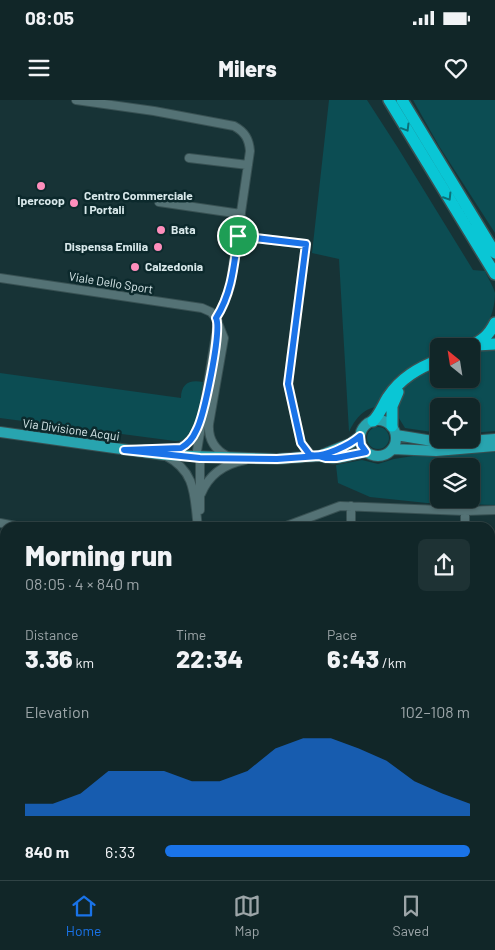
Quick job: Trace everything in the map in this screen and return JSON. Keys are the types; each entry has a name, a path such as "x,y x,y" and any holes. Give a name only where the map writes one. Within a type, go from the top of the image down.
{"highway":[{"path":"389,100 495,253"},
{"path":"402,100 427,153 493,271 495,281"},
{"path":"480,342 489,333 495,323"},
{"path":"480,345 495,344"},
{"path":"373,421 392,391 403,379 430,364"},
{"path":"394,431 392,406 403,379"}],"main road":[{"path":"394,431 396,444 389,453 381,456 372,456 361,445 360,436 364,426 373,421 383,421 394,431 445,443 495,439"},
{"name":"Via Divisione Acqui","path":"0,432 164,455 251,459 292,459 315,456 350,444 360,436"},
{"path":"393,449 436,451 495,446"},
{"name":"Via Divisione Acqui","path":"315,456 331,458 366,452"}],"street":[{"path":"76,100 154,111 234,126 242,130 250,143 230,287 217,320 203,416 198,457 200,496 198,522"},
{"path":"189,158 248,165"},
{"path":"159,202 241,214"},
{"path":"238,236 306,244 288,384 301,443 292,459"},
{"name":"Viale Dello Sport","path":"0,278 202,308 210,312 217,320"},
{"path":"217,320 224,338 209,424 209,434 217,450 226,456 235,458"},
{"path":"124,450 181,448 195,434 203,416"},
{"path":"301,443 315,456"},
{"path":"164,455 180,465 190,480 197,522"},
{"path":"200,496 208,481 219,470 231,464 251,459"},
{"path":"296,522 340,506 465,511 495,510"},
{"path":"351,506 351,522"},
{"path":"465,511 466,522"}],"shaded area":[{"path":"329,100 367,100 473,270 485,271 495,293 489,321 476,338 430,338 430,358 396,377 385,391 377,407 363,412 349,432 339,259 312,253"},
{"path":"413,100 495,100 495,233 439,146"},
{"path":"495,347 495,431 480,432 480,398 430,398 430,432 405,428 397,415 395,406 407,381 430,369 430,388 480,388 480,349"},
{"path":"0,373 181,398 184,386 194,381 203,382 196,426 190,436 175,441 0,418"},
{"path":"378,427 386,430 389,438 386,446 378,449 370,446 367,438 370,430"},
{"path":"495,452 495,505 480,505 480,458 430,458 430,503 370,497 338,483 336,465 362,460 378,464 413,456"}],"place":[{"name":"Ipercoop","path":"41,186"},
{"name":"Centro Commerciale I Portali","path":"74,203"},
{"name":"Bata","path":"161,230"},
{"name":"Dispensa Emilia","path":"158,247"},
{"name":"Calzedonia","path":"135,267"}],"route":[{"path":"238,236 230,287 224,306 216,318 218,322 216,340 203,416 195,434 181,448 124,450 200,458 277,459 319,456 336,458 366,452 362,448 360,436 350,444 319,456 310,455 301,443 288,384 306,244 238,236"}]}
